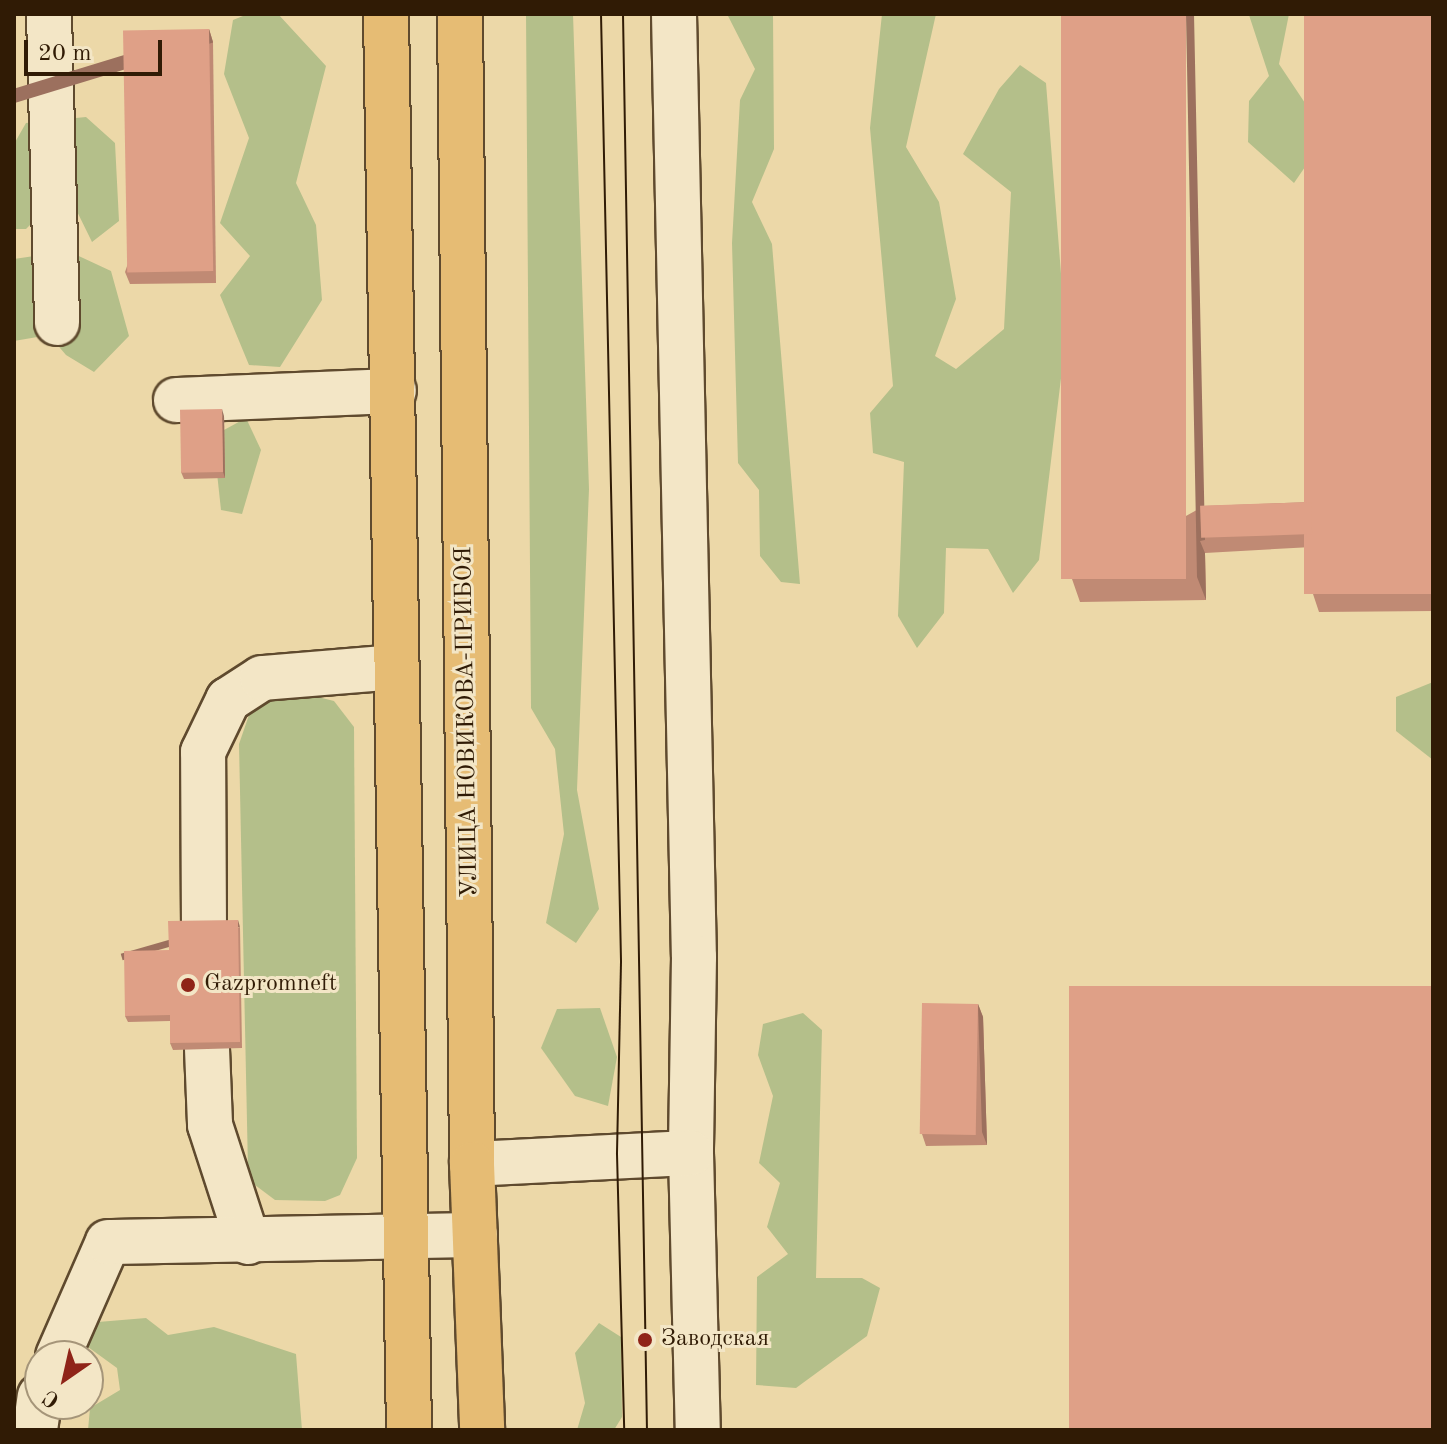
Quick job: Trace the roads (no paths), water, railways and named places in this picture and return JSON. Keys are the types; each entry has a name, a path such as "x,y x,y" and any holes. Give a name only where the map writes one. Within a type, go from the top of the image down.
{"main road":[{"path":"386,14 409,1430"},
{"name":"УЛИЦА НОВИКОВА-ПРИБОЯ","path":"460,14 472,1164 482,1430"}],"lane":[{"path":"49,14 57,323"},
{"path":"674,14 694,957 691,1153 698,1430"},
{"path":"176,400 394,391"},
{"path":"204,927 203,752 228,700 262,678 396,667"},
{"path":"207,1049 210,1125 248,1242"},
{"path":"472,1164 691,1153"},
{"path":"65,1340 108,1242 248,1242 475,1235"}],"tram line":[{"path":"601,14 621,962 617,1154 624,1430"},
{"path":"623,14 647,1430"}],"place":[{"name":"Gazpromneft","path":"188,985"},
{"name":"Заводская","path":"645,1340"}]}
